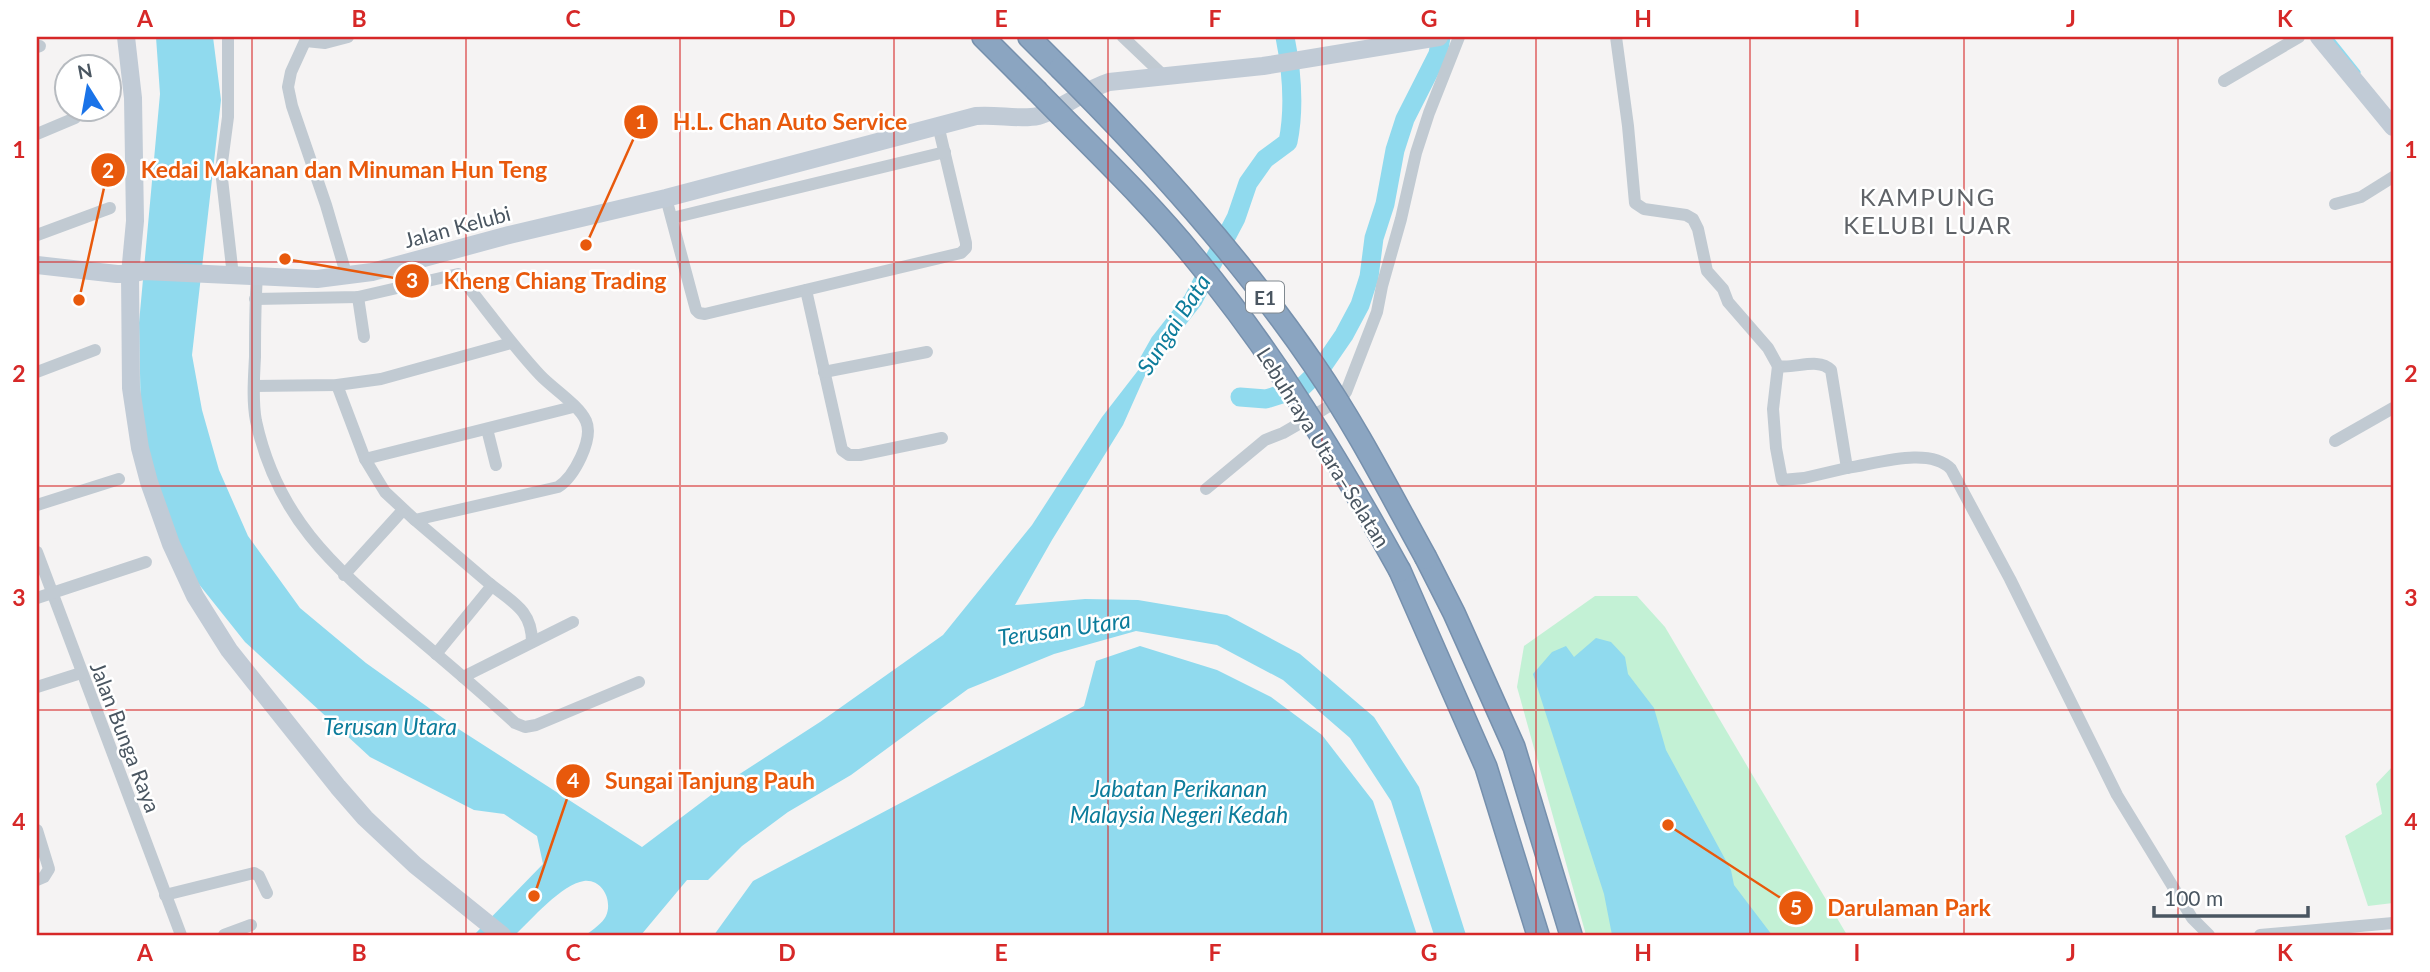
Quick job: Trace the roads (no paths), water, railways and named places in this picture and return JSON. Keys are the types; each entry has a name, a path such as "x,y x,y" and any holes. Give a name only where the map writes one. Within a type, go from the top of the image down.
{"highway":[{"name":"Lebuhraya Utara–Selatan","path":"983,37 1121,176 1193,255 1268,353 1318,430 1400,571 1486,766 1538,935"},
{"name":"Lebuhraya Utara–Selatan","path":"1029,37 1157,168 1264,296 1343,410 1426,558 1466,637 1514,747 1571,935"}],"main road":[{"path":"126,37 133,98 134,206 130,269 122,328 129,359 136,428 149,482 171,544 191,587 229,650 311,755 365,818 415,865 502,935"},
{"path":"2319,37 2393,127"},
{"name":"Jalan Kelubi","path":"40,265 225,276 347,277 666,198 938,125 994,114 1034,117 1053,110 1096,86 1126,79 1263,66 1434,38"}],"street":[{"path":"225,276 221,170 228,117 228,37"},
{"path":"347,277 288,87 291,72 306,39 325,43 348,37"},
{"path":"1123,37 1164,76"},
{"path":"1206,489 1265,440 1321,411 1342,398 1346,392 1377,312 1381,286 1429,113 1459,37"},
{"path":"1616,37 1635,203 1644,209 1686,215 1693,219 1698,229 1707,271 1723,289 1728,302 1768,348 1778,366 1773,409 1782,480 1923,457 1940,460 1951,469 2010,579 2117,795 2192,918 2209,935"},
{"path":"2224,81 2299,37"},
{"path":"37,134 66,122"},
{"path":"666,198 695,310 699,313 705,314 961,253 966,248 938,125"},
{"path":"671,218 945,152"},
{"path":"2335,204 2361,197 2393,177"},
{"path":"37,235 110,208"},
{"path":"372,272 377,293"},
{"path":"255,299 358,297 458,274 511,343 584,417 588,428 583,452 574,472 565,482 547,490 415,520"},
{"path":"257,276 254,386 256,418 262,443 283,496 313,542 344,575 514,723 525,727 536,725 639,682"},
{"path":"806,290 842,450 849,455 860,455 942,438"},
{"path":"358,297 364,337"},
{"path":"254,386 337,385 381,379 511,343"},
{"path":"37,372 95,350"},
{"path":"824,372 927,352"},
{"path":"1778,366 1788,368 1820,364 1831,370 1847,468"},
{"path":"337,385 365,459 380,485 403,510 525,612 530,622 532,642"},
{"path":"365,459 573,407"},
{"path":"2335,441 2393,408"},
{"path":"487,429 496,465"},
{"path":"37,505 119,479"},
{"path":"344,575 403,510"},
{"name":"Jalan Bunga Raya","path":"37,552 181,935"},
{"path":"37,598 146,562"},
{"path":"436,654 490,588 490,584"},
{"path":"464,677 573,622"},
{"path":"37,687 81,673"},
{"path":"37,830 48,869 44,877 37,880"},
{"path":"165,895 254,873 259,876 267,893"},
{"path":"2260,935 2393,922"},
{"path":"224,935 251,925"}],"water":[{"name":"Terusan Utara","path":"156,37 213,37 221,100 192,355 202,410 219,470 248,536 300,608 366,663 457,728 642,847 735,777 820,722 943,635 1032,525 1102,417 1160,342 1123,425 1015,605 1085,599 1138,600 1227,615 1300,654 1374,717 1419,787 1466,935 1434,935 1391,801 1350,738 1283,680 1217,645 1136,631 1054,654 968,689 851,775 788,812 742,846 708,880 687,880 641,935 586,935 605,919 608,904 601,887 596,883 584,881 557,895 515,935 474,935 543,864 537,836 504,814 474,810 370,757 245,642 186,568 156,490 141,423 139,323 160,94"},
{"path":"1596,638 1611,642 1625,657 1628,674 1654,708 1666,750 1731,870 1734,885 1772,935 1612,935 1604,894 1533,674 1552,652 1566,646 1574,657"},
{"name":"Jabatan Perikanan Malaysia Negeri Kedah","path":"1140,646 1217,670 1271,697 1322,735 1373,801 1417,935 714,935 753,881 1084,706 1096,661"}],"waterway":[{"name":"Sungai Bata","path":"1147,365 1160,342 1193,300 1236,218 1248,183 1265,159 1288,142 1292,90 1285,37"},
{"path":"1240,397 1266,399 1301,388 1320,370 1344,335 1360,305 1369,277 1374,238 1405,119 1438,54 1441,37"},
{"path":"2331,37 2359,72"}],"place":[{"name":"H.L. Chan Auto Service","path":"586,245"},
{"name":"Kheng Chiang Trading","path":"285,259"},
{"name":"Kedai Makanan dan Minuman Hun Teng","path":"79,300"},
{"name":"Darulaman Park","path":"1668,825"},
{"name":"Sungai Tanjung Pauh","path":"534,896"}],"district":[{"name":"KAMPUNG KELUBI LUAR","path":"1928,210"}]}
